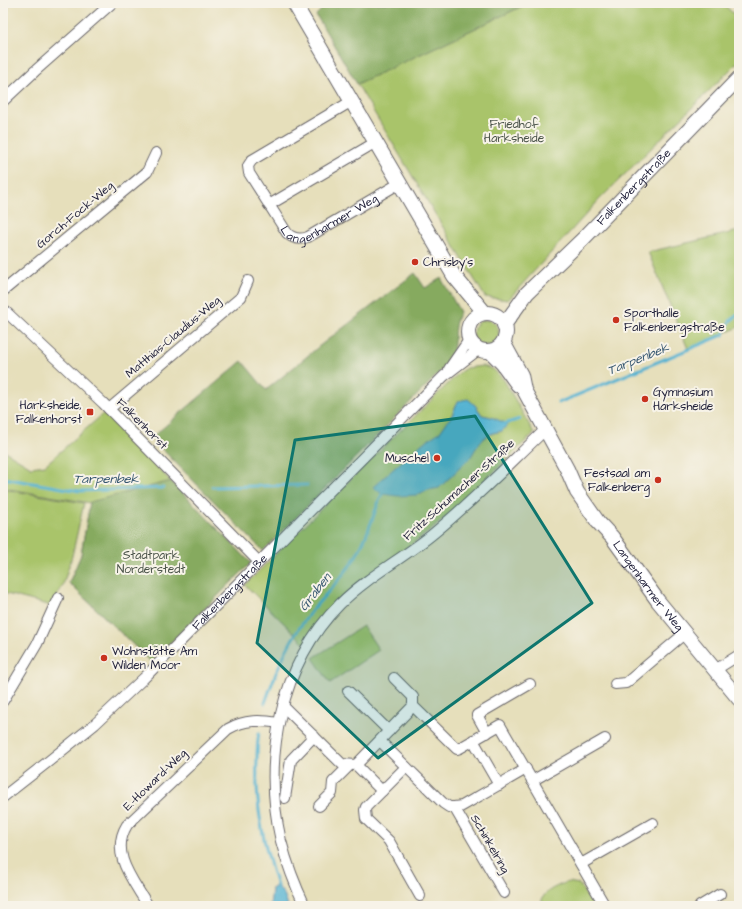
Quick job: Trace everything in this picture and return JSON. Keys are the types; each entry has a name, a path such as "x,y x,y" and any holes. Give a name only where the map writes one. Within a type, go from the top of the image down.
{"main road":[{"name":"Langenharmer Weg","path":"294,3 454,276 472,320"},
{"name":"Falkenbergstraße","path":"495,318 513,302 527,293 582,239 739,78"},
{"name":"Langenharmer Weg","path":"454,276 495,318"},
{"path":"480,314 495,318 506,335 503,342 498,348 479,347 467,332 469,324 480,314"},
{"name":"Langenharmer Weg","path":"503,342 521,374 524,390 567,469 582,485 604,519 612,537 658,600 684,634 739,699"},
{"name":"Langenharmer Weg","path":"479,347 502,363 515,382 524,390"}],"street":[{"path":"3,101 34,71 112,3"},
{"path":"34,71 40,55"},
{"name":"Langenharmer Weg","path":"352,101 250,161 248,172 288,234 297,239 303,239 400,183"},
{"name":"Langenharmer Weg","path":"269,205 376,142"},
{"name":"Gorch-Fock-Weg","path":"3,291 147,172 156,153"},
{"name":"Matthias-Claudius-Weg","path":"109,409 241,297 248,281"},
{"name":"Falkenhorst","path":"3,309 109,409 259,562"},
{"name":"Falkenbergstraße","path":"3,796 49,761 106,714 149,673 444,376 479,347"},
{"name":"Fritz-Schumacher-Straße","path":"305,906 288,863 278,823 275,800 274,770 279,722 283,706 294,673 305,650 319,629 338,606 361,586 438,529 545,430"},
{"path":"3,701 37,644 58,598"},
{"name":"Langenharmer Weg","path":"615,684 626,683 684,634"},
{"path":"715,670 739,655"},
{"path":"319,806 332,793 334,782 380,741 413,706 413,697 394,678"},
{"path":"487,732 477,715 530,684"},
{"path":"348,691 389,731"},
{"path":"283,706 342,764 353,765 382,791"},
{"path":"413,706 457,748 460,748 500,725 605,906"},
{"name":"E.-Howard-Weg","path":"148,906 125,867 121,857 120,841 127,825 228,729 240,723 250,721 263,720 279,722"},
{"path":"285,798 291,760 314,736"},
{"path":"532,781 605,739"},
{"path":"474,740 499,785"},
{"name":"Schinkelring","path":"380,741 443,803 454,807 462,806 526,769"},
{"path":"406,766 366,808 366,818 389,842 420,896"},
{"name":"Schinkelring","path":"454,807 504,893"},
{"path":"581,864 653,823"},
{"path":"700,906 720,894"}],"highlighted area":[{"path":"475,416 592,603 378,758 257,643 295,440"}],"green space":[{"path":"328,3 529,3 357,84 316,15"},
{"name":"Friedhof Harksheide","path":"529,3 722,3 735,15 739,11 739,61 599,200 508,300 485,297 357,84"},
{"path":"739,231 739,327 688,349 648,252"},
{"path":"415,273 425,288 441,278 460,312 455,324 454,350 450,362 263,551 151,438 242,361 266,390 322,344"},
{"path":"486,320 495,324 499,333 495,342 486,346 477,342 473,333 477,324"},
{"path":"482,366 493,369 504,380 534,433 465,500 431,530 359,583 305,644 245,585 460,372 466,368","holes":["458,401 475,405 482,415 491,417 502,431 485,437 470,458 439,488 428,490 416,495 373,487 424,442 440,432 452,415"]},
{"name":"Stadtpark Norderstedt","path":"104,413 251,563 151,662 69,583 81,555 90,503 3,488 3,450 31,467 45,465"},
{"name":"Stadtpark Norderstedt","path":"171,481 251,563 151,662 69,583 81,555 90,502"},
{"path":"3,489 84,503 72,556 63,585 52,606 3,593"},
{"path":"363,626 379,650 330,683 313,658"},
{"path":"568,882 579,884 593,906 542,906 543,897 546,893"}],"water":[{"path":"468,399 475,405 482,415 508,424 502,431 485,437 470,458 439,488 428,490 416,495 398,496 382,494 373,487 424,442 440,432 452,415 458,401"},
{"path":"277,886 284,894 288,906 270,906 272,888"}],"waterway":[{"name":"Tarpenbek","path":"558,403 723,335 730,321 739,314"},
{"name":"Tarpenbek","path":"504,424 520,419"},
{"name":"Tarpenbek","path":"3,478 80,491 163,488"},
{"name":"Tarpenbek","path":"212,487 307,485"},
{"name":"Graben","path":"265,703 279,665 298,630 305,619 347,570 360,549 382,494"},
{"name":"Graben","path":"259,733 257,746 257,793 264,839 277,886"}],"place":[{"name":"Chrisby's","path":"415,262"},
{"name":"Sporthalle Falkenbergstraße","path":"616,320"},
{"name":"Gymnasium Harksheide","path":"645,399"},
{"name":"Harksheide, Falkenhorst","path":"90,412"},
{"name":"Muschel","path":"437,458"},
{"name":"Festsaal am Falkenberg","path":"658,480"},
{"name":"Wohnstätte Am Wilden Moor","path":"104,658"}]}
